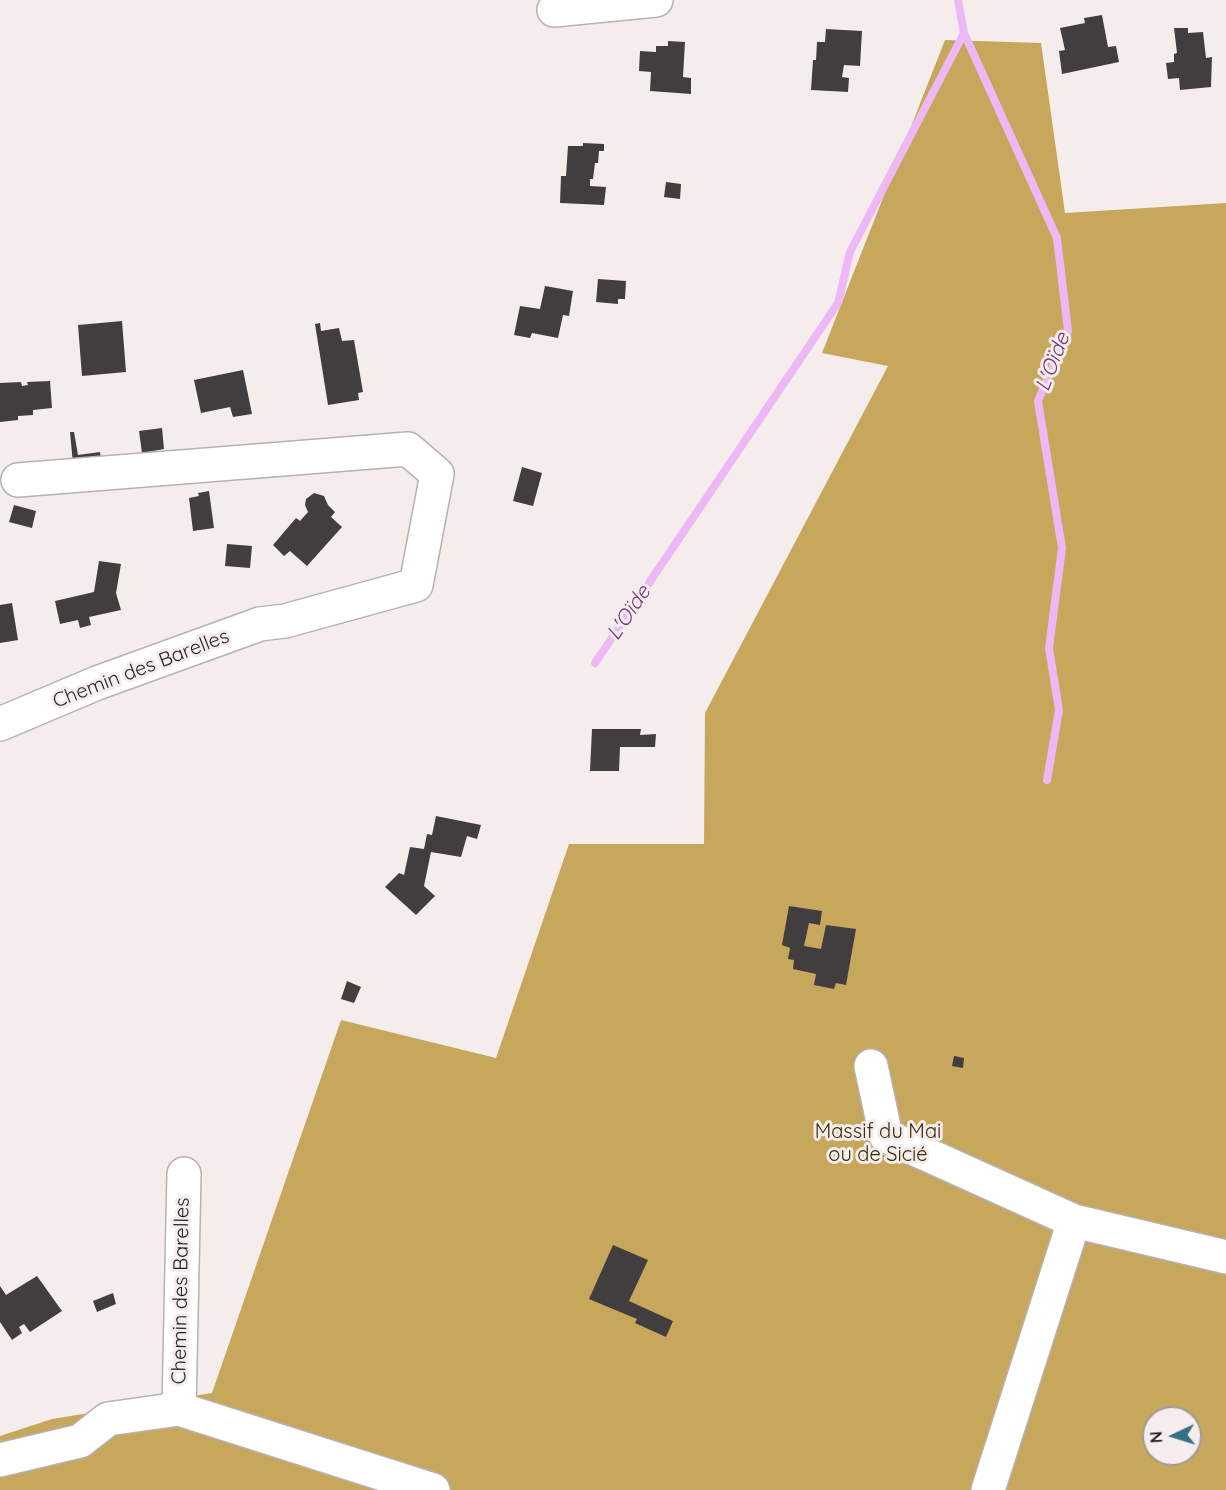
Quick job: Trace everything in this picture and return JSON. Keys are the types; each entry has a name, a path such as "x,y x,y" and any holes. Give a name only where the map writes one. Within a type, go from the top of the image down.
{"street":[{"path":"556,10 656,0"},
{"name":"Chemin des Barelles","path":"0,724 97,682 260,624 285,621 416,585 437,474 408,449 18,480"},
{"path":"871,1066 886,1136 1074,1221 1226,1257"},
{"name":"Chemin des Barelles","path":"179,1409 184,1173"},
{"path":"988,1490 1074,1221"},
{"path":"0,1460 80,1442 108,1419 179,1409 433,1490"}],"green space":[{"name":"Massif du Mai ou de Sicié","path":"945,40 1041,43 1065,213 1226,203 1226,1490 0,1490 0,1436 52,1419 212,1393 341,1020 496,1058 569,844 704,844 705,713 888,366 822,353"}],"building":[{"path":"1102,15 1108,47 1116,46 1119,62 1062,74 1059,51 1065,50 1060,28 1085,23 1084,18"},
{"path":"1174,28 1188,28 1188,33 1203,32 1206,58 1212,57 1211,87 1180,90 1179,78 1168,79 1166,63 1174,62 1174,54 1177,53"},
{"path":"826,29 862,31 860,66 844,65 842,77 849,78 848,92 811,90 817,42 825,42"},
{"path":"668,41 685,42 683,77 691,78 691,94 650,91 651,72 639,71 640,51 656,52 656,46 668,46"},
{"path":"583,143 604,144 604,151 599,151 598,163 595,163 590,186 606,187 604,205 560,203 561,176 566,176 568,146 583,146"},
{"path":"666,182 681,184 680,199 664,197"},
{"path":"598,279 626,281 625,299 618,299 618,304 596,302"},
{"path":"545,286 573,291 569,316 563,315 558,338 532,333 530,338 514,335 520,306 540,309"},
{"path":"122,321 126,372 82,376 78,325"},
{"path":"320,323 321,331 339,328 342,341 354,340 363,392 358,393 359,400 328,405 315,324"},
{"path":"243,370 252,414 233,417 230,407 201,413 194,380"},
{"path":"50,381 52,408 33,410 33,415 18,416 18,420 0,422 0,383 21,382 22,386 28,385 27,382"},
{"path":"162,428 164,449 142,453 139,431"},
{"path":"70,432 74,432 78,455 100,452 101,459 73,464"},
{"path":"522,467 542,473 533,506 513,501"},
{"path":"209,491 214,528 193,531 189,498"},
{"path":"314,493 324,496 328,505 335,512 331,517 342,527 307,566 290,551 284,556 273,545 296,518 300,521 308,512 305,505 306,499"},
{"path":"14,505 36,511 32,528 9,522"},
{"path":"227,544 252,546 250,568 225,566"},
{"path":"99,561 121,564 116,593 121,610 89,617 91,625 80,628 78,620 60,624 55,601 94,592"},
{"path":"12,603 18,640 0,643 0,605"},
{"path":"592,729 641,729 640,735 656,734 655,747 620,747 619,771 590,771"},
{"path":"436,816 481,825 477,839 467,836 461,857 431,852 424,886 435,896 416,915 385,887 399,873 404,875 410,847 424,849 427,834 432,835"},
{"path":"789,906 822,911 820,925 809,923 804,946 821,949 826,925 856,929 846,985 836,983 834,989 814,985 816,974 793,969 794,960 788,959 790,948 782,945"},
{"path":"347,981 361,987 354,1003 341,999"},
{"path":"954,1056 964,1058 963,1068 952,1066"},
{"path":"613,1245 648,1260 629,1301 673,1321 666,1337 635,1323 637,1319 589,1299"},
{"path":"37,1276 62,1311 30,1332 24,1324 19,1327 22,1333 12,1340 0,1322 0,1286 6,1295"},
{"path":"113,1293 116,1304 97,1312 93,1301"}],"waterway":[{"name":"L'Oïde","path":"595,663 838,303 850,252 964,33 958,0"},
{"name":"L'Oïde","path":"964,33 1057,238 1068,331 1038,401 1062,548 1049,648 1059,710 1047,780"}]}
